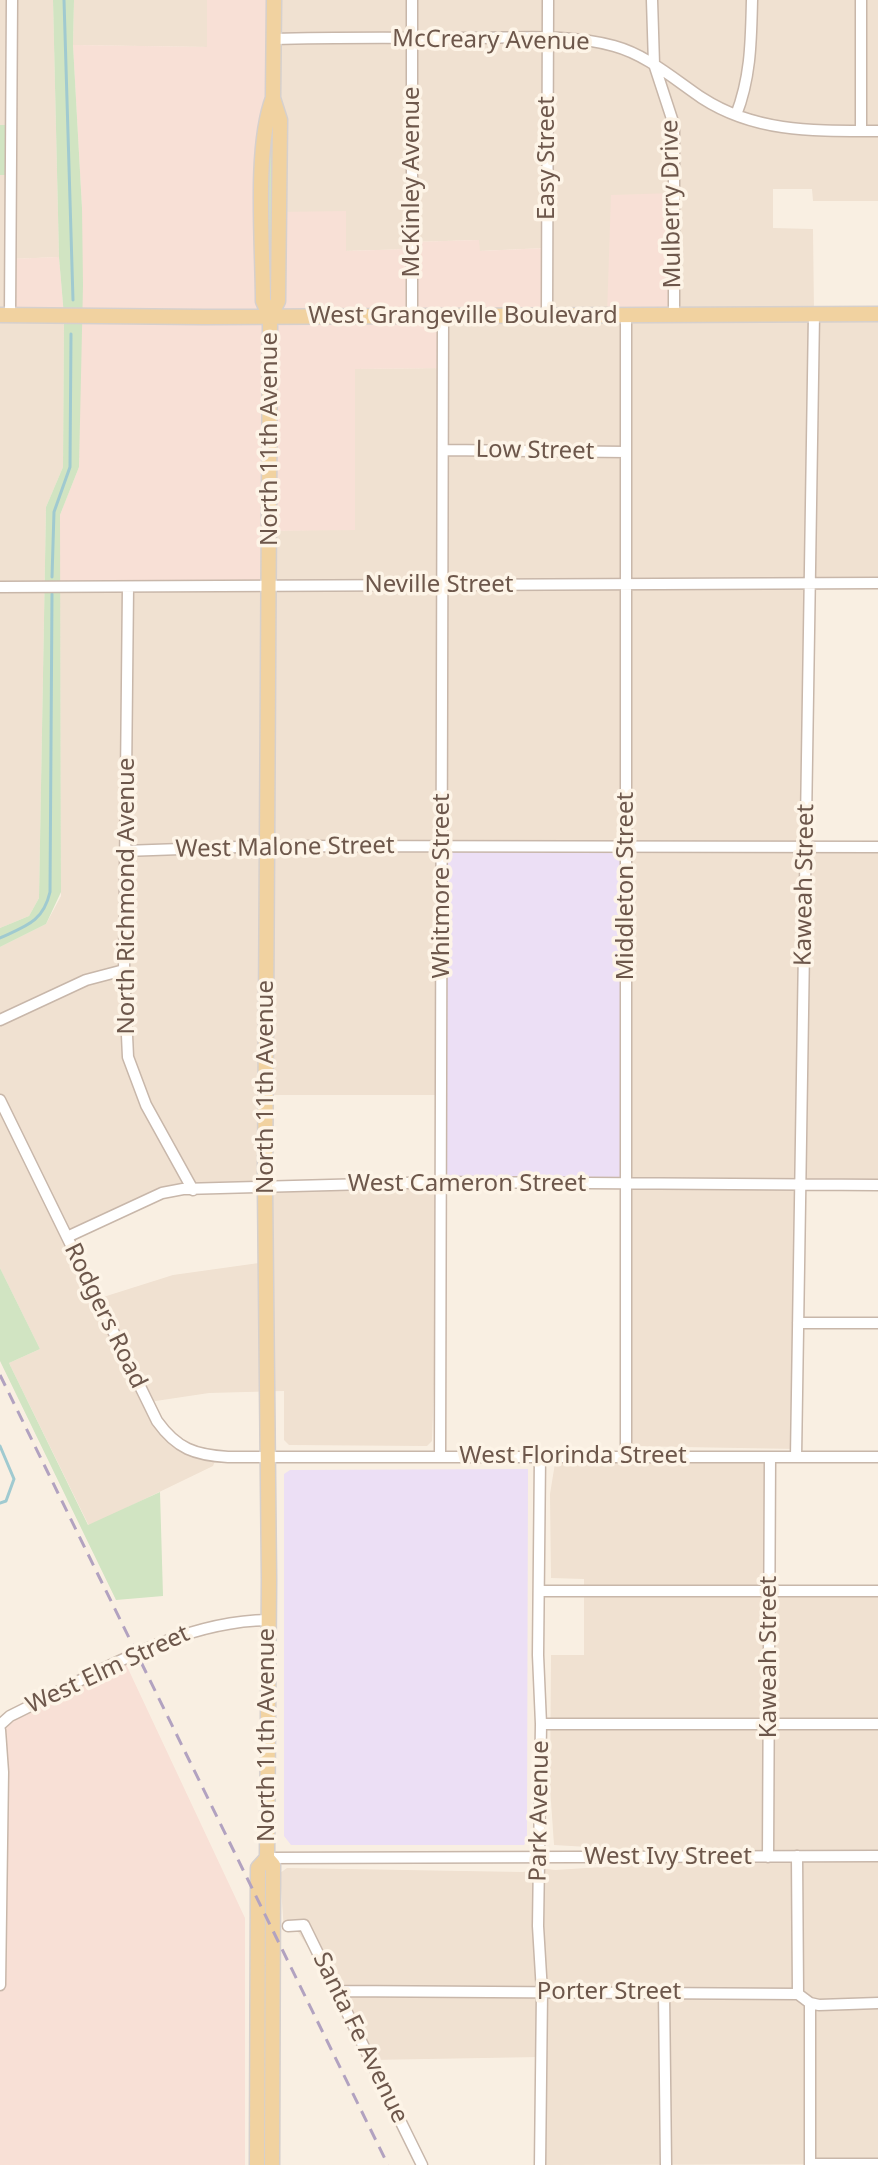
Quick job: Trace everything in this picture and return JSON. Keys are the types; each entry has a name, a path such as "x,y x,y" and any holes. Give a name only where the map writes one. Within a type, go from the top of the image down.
{"main road":[{"name":"North 11th Avenue","path":"272,2165 274,1921 273,1865 267,1858 265,1187 270,317 278,301 280,120 273,98 274,0"},
{"name":"West Grangeville Boulevard","path":"5,315 878,314"},
{"name":"North 11th Avenue","path":"257,2165 258,1868 267,1858"}],"street":[{"path":"5,315 12,0"},
{"name":"McKinley Avenue","path":"412,0 412,316"},
{"name":"Easy Street","path":"547,315 548,0"},
{"name":"Mulberry Drive","path":"652,0 654,64 674,125 674,314"},
{"path":"736,115 750,66 752,0"},
{"path":"861,0 861,131"},
{"name":"McCreary Avenue","path":"274,39 547,38 606,44 654,64 702,98 736,115 775,127 878,131"},
{"name":"Kaweah Street","path":"796,1457 814,314"},
{"name":"Middleton Street","path":"626,315 626,1457"},
{"name":"Whitmore Street","path":"440,1456 443,316"},
{"name":"Low Street","path":"443,450 626,452"},
{"name":"Neville Street","path":"0,587 878,583"},
{"name":"North Richmond Avenue","path":"128,587 124,970 131,1071 160,1133 193,1190"},
{"name":"West Malone Street","path":"124,851 267,846 878,847"},
{"path":"0,1020 86,980 124,970"},
{"name":"Rodgers Road","path":"0,1100 157,1421 166,1433 195,1453 228,1457 267,1456"},
{"name":"West Cameron Street","path":"67,1237 162,1193 193,1190 441,1182 878,1185"},
{"path":"798,1323 878,1323"},
{"name":"West Florinda Street","path":"267,1456 878,1457"},
{"name":"Park Avenue","path":"540,1457 540,2165"},
{"name":"Kaweah Street","path":"768,1857 770,1457"},
{"path":"540,1591 878,1591"},
{"name":"West Elm Street","path":"0,1728 10,1716 171,1638 203,1627 268,1620"},
{"path":"541,1724 878,1724"},
{"path":"0,1728 3,1772 0,1985"},
{"path":"797,1856 798,1994 810,2003 878,2003"},
{"name":"West Ivy Street","path":"267,1858 878,1856"},
{"name":"Santa Fe Avenue","path":"288,1926 304,1925 422,2165"},
{"name":"Porter Street","path":"337,1991 798,1994"},
{"path":"664,1992 666,2165"},
{"path":"810,2003 810,2164 878,2164"}],"shaded area":[{"path":"0,0 53,0 59,257 11,259 64,316 63,467 46,507 39,898 29,916 0,928 0,175 10,175 11,125 0,125"},
{"path":"74,0 207,0 208,47 73,45"},
{"path":"207,0 274,0 278,212 346,211 346,251 411,249 412,242 479,240 480,251 546,248 547,315 444,316 443,368 355,369 355,530 270,531 269,586 60,587 60,515 79,467 82,208 73,45 207,47"},
{"path":"274,0 878,0 878,201 813,201 812,189 773,189 773,228 813,229 814,314 878,314 878,583 810,583 805,846 878,847 878,1185 800,1184 796,1449 626,1446 626,847 438,1095 266,1095 266,1187 441,1182 432,1441 427,1446 289,1445 284,1440 284,1391 209,1393 149,1402 171,1438 217,1456 213,1466 89,1526 9,1363 40,1349 0,1268 0,947 46,924 61,896 60,587 270,531 355,529 355,369 443,368 443,316 546,248 479,251 479,240 412,242 412,249 345,251 278,212","holes":["265,1187 266,1262 173,1275 97,1299 67,1237 183,1189"]},
{"path":"674,193 674,314 607,315 611,195"},
{"path":"59,257 64,316 10,315 10,259"},
{"path":"442,846 626,846 626,1183 441,1182"},
{"path":"556,1457 770,1457 770,1591 878,1591 878,2164 540,2165 540,2057 370,2060 337,1991 298,1932 284,1931 280,1873 287,1868 523,1872 539,1868 555,1870 758,1857 554,1845 550,1787 551,1655 584,1655 584,1579 551,1578 550,1494"},
{"path":"528,1469 527,1840 524,1845 291,1845 284,1836 284,1474 290,1470"},
{"path":"124,1660 245,1918 245,2165 0,2165 0,1725"}],"green space":[{"path":"53,0 74,0 73,45 83,285 79,467 60,515 61,892 46,924 0,947 0,928 29,916 39,898 46,507 63,467 64,316 59,257"},
{"path":"265,118 280,120 270,317"},
{"path":"0,125 11,125 11,175 0,175"},
{"path":"0,1268 40,1349 9,1363 88,1525 160,1492 163,1596 116,1600 0,1361"}],"waterway":[{"path":"64,0 73,300"},
{"path":"52,577 54,512 70,467 71,334"},
{"path":"0,938 38,917 50,892 52,594"},
{"path":"0,1446 14,1479 6,1501 0,1503"}],"railway":[{"path":"0,1375 388,2165"}]}
